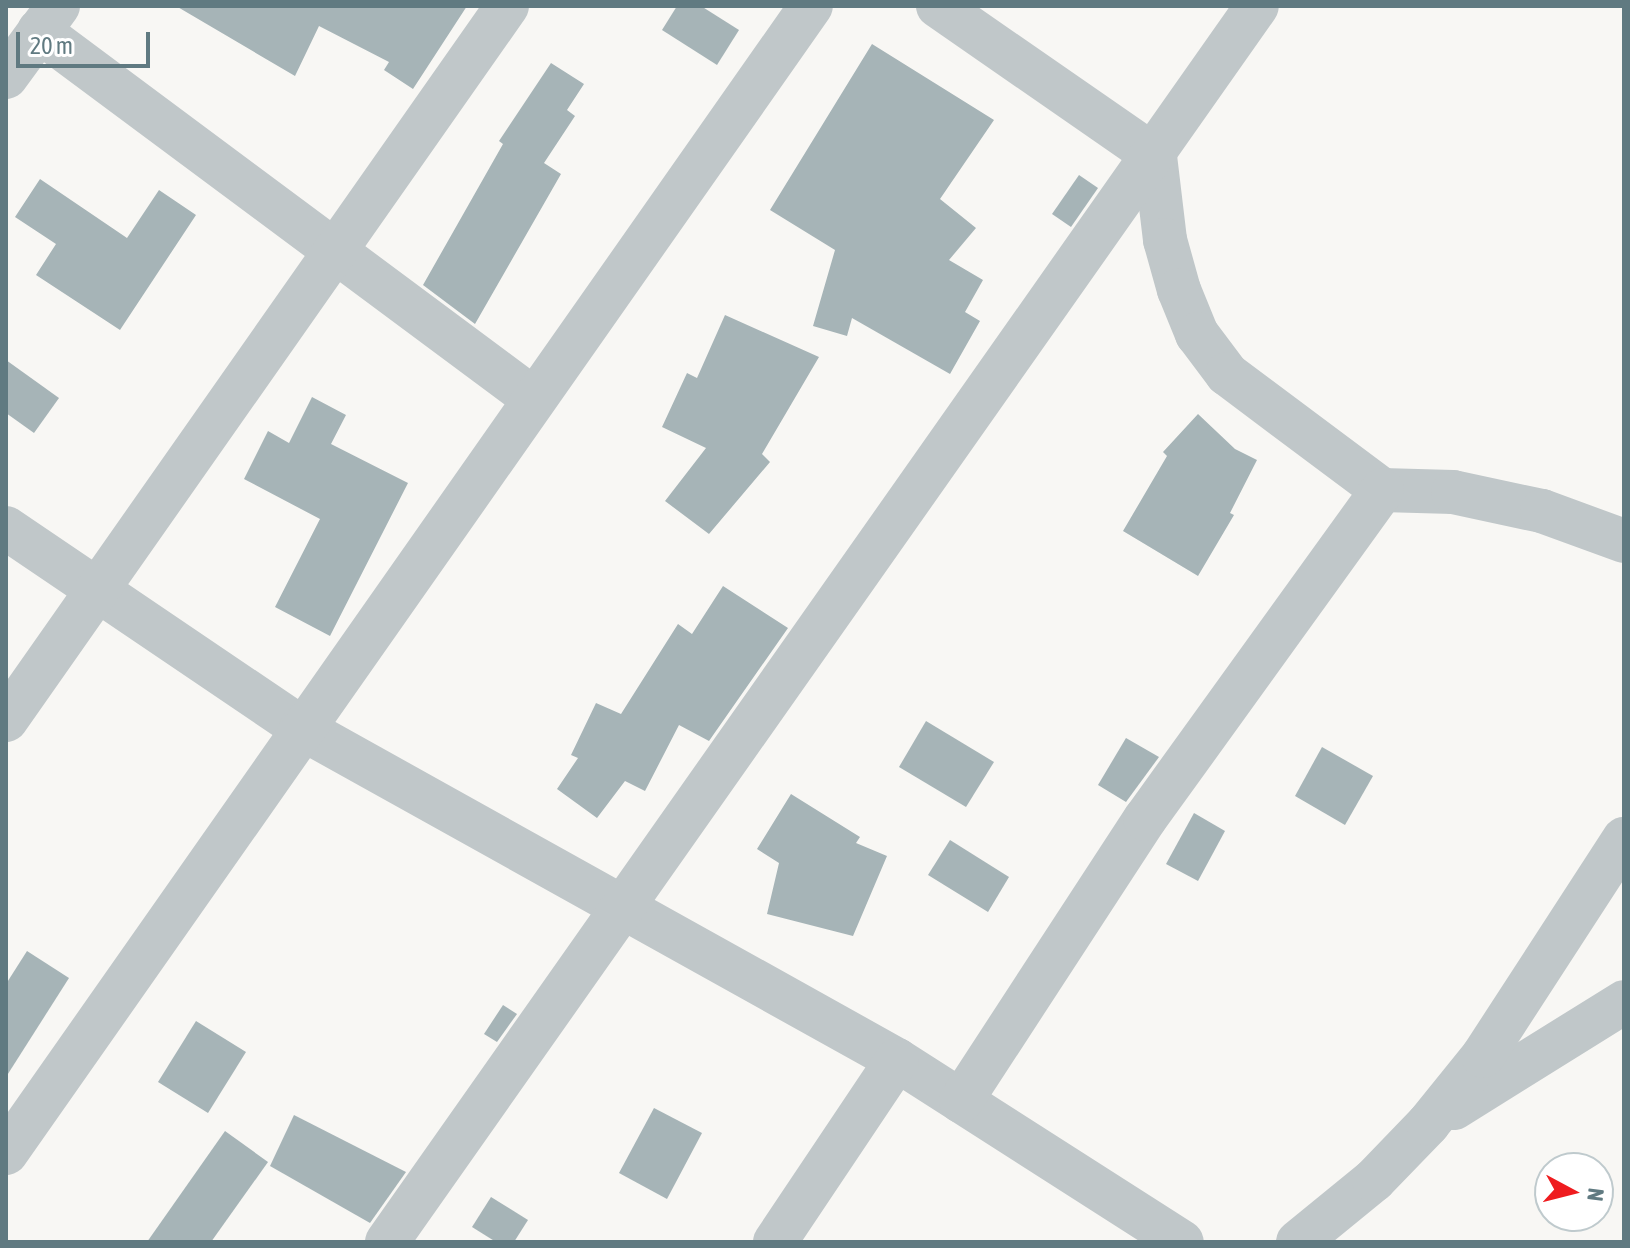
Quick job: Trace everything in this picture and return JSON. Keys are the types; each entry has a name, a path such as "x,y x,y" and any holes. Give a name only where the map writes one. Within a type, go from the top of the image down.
{"street":[{"path":"6,720 332,248 507,6"},
{"path":"6,1153 301,728 811,6"},
{"path":"938,6 1155,156 1165,240 1197,334 1227,374 1382,490 1453,492 1542,511 1624,541"},
{"path":"387,1242 1155,156 1257,6"},
{"path":"6,77 49,19 332,248 534,399"},
{"path":"961,1101 1145,819 1382,490"},
{"path":"6,528 301,728 897,1060 1182,1242"},
{"path":"1298,1242 1374,1180 1428,1124 1483,1056 1624,839"},
{"path":"1428,1124 1624,1002"},
{"path":"775,1242 897,1060"}],"building":[{"path":"176,6 467,6 413,89 384,70 389,62 319,26 295,76"},
{"path":"677,6 701,6 739,30 717,65 662,30"},
{"path":"872,44 994,120 940,199 976,228 949,260 983,280 965,312 980,321 950,374 852,318 847,336 813,326 835,250 770,210"},
{"path":"551,63 584,84 567,110 575,116 544,163 561,174 475,324 423,285 503,144 499,141"},
{"path":"1079,175 1098,188 1071,227 1052,214"},
{"path":"40,179 127,238 159,190 196,215 120,330 36,275 56,244 15,217"},
{"path":"725,315 819,357 762,454 770,462 709,534 665,501 706,448 662,427 687,373 697,378"},
{"path":"6,360 59,398 34,433 6,413"},
{"path":"312,397 346,415 331,444 408,483 330,636 275,607 320,519 244,479 268,431 289,443"},
{"path":"1198,414 1235,449 1257,460 1230,513 1234,515 1198,576 1123,531 1167,456 1163,452"},
{"path":"723,586 788,628 709,741 679,725 645,791 625,781 597,818 557,789 578,758 571,755 596,703 621,714 678,624 692,634"},
{"path":"926,721 994,762 966,807 899,767"},
{"path":"1126,738 1159,757 1126,802 1098,785"},
{"path":"1322,747 1373,776 1345,825 1295,796"},
{"path":"791,794 860,837 856,843 887,856 853,936 767,914 779,863 757,849"},
{"path":"1194,813 1225,831 1198,881 1166,864"},
{"path":"950,840 1009,877 988,912 928,875"},
{"path":"27,951 69,978 6,1077 6,984"},
{"path":"503,1005 517,1014 497,1042 484,1034"},
{"path":"196,1021 246,1052 208,1113 158,1082"},
{"path":"654,1108 702,1133 667,1199 619,1173"},
{"path":"294,1115 406,1172 370,1223 270,1166"},
{"path":"225,1131 268,1162 211,1242 147,1242"},
{"path":"491,1197 528,1220 514,1242 496,1242 472,1227"}]}
